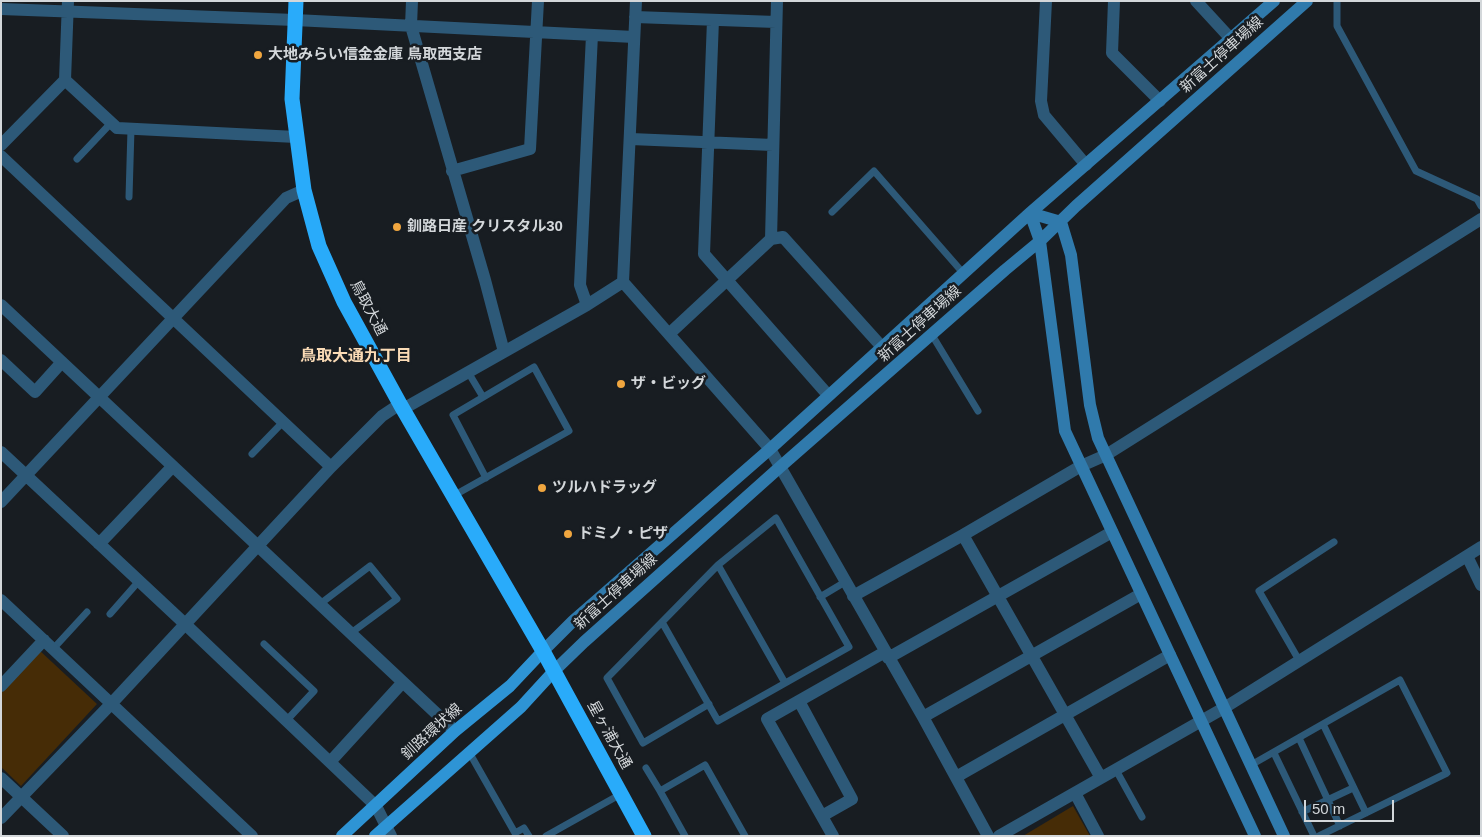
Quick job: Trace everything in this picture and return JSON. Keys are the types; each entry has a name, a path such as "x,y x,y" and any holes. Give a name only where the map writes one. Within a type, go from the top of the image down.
{"highway":[{"name":"鳥取大通","path":"296,1 292,99 304,190 319,246 340,294 401,406 543,651"},
{"name":"星ヶ浦大通","path":"543,651 644,836"}],"main road":[{"name":"新富士停車場線","path":"543,651 573,621 770,448 1030,213 1274,1"},
{"name":"新富士停車場線","path":"554,671 780,467 1040,241 1307,1"},
{"path":"1030,213 1061,222 1071,255 1090,405 1098,438 1284,836"},
{"path":"1030,213 1040,241 1065,431 1255,836"},
{"name":"釧路環状線","path":"342,836 455,730 510,686 543,651"},
{"path":"375,836 389,831 469,752 521,707 554,671"}],"street":[{"path":"412,1 411,26 504,352"},
{"path":"452,171 530,149 538,1"},
{"path":"636,1 624,282 770,448 923,717 988,836"},
{"path":"772,239 778,1"},
{"path":"1046,1 1041,101 1044,114 1086,165"},
{"path":"1114,1 1112,54 1160,101"},
{"path":"1196,1 1230,39"},
{"path":"1,145 65,80 68,6"},
{"path":"1,9 68,6 295,20 634,37"},
{"path":"635,18 776,22"},
{"path":"712,20 704,254 828,394"},
{"path":"588,305 580,285 592,35"},
{"path":"65,80 117,128 296,137"},
{"path":"631,139 773,145"},
{"path":"1,156 331,467"},
{"path":"1,502 286,198 304,190"},
{"path":"853,596 1081,466 1106,455 1481,219"},
{"path":"669,334 772,239 782,237 882,347"},
{"path":"1,818 111,704 257,545 382,416 468,372 588,305 624,282"},
{"path":"1,305 455,730"},
{"path":"1,360 35,392 62,362"},
{"path":"1,452 376,806 389,831"},
{"path":"99,544 173,466"},
{"path":"833,836 767,719 998,597 1112,532"},
{"path":"963,535 1101,778"},
{"path":"999,836 1224,708 1481,547"},
{"path":"1467,556 1481,586"},
{"path":"923,717 1141,594"},
{"path":"1,600 252,836"},
{"path":"1,686 48,644"},
{"path":"956,777 1170,655"},
{"path":"330,762 403,682"},
{"path":"799,701 852,799 822,816"},
{"path":"1,778 63,836"},
{"path":"1075,793 1098,836"}],"lane":[{"path":"1337,1 1337,26 1416,171 1477,199 1481,206"},
{"path":"77,159 111,122"},
{"path":"129,197 131,129"},
{"path":"832,212 874,172 964,274"},
{"path":"932,335 978,411"},
{"path":"453,496 486,478 569,431 534,368 453,415 486,478"},
{"path":"468,372 482,397"},
{"path":"252,454 284,422"},
{"path":"662,622 709,704 718,721 848,647 776,518 718,565 662,622 607,678 643,743 709,704"},
{"path":"1300,662 1258,591 1334,542"},
{"path":"718,565 785,683"},
{"path":"320,604 370,566 397,599 351,633"},
{"path":"110,614 139,581"},
{"path":"820,597 845,582"},
{"path":"48,644 87,612"},
{"path":"264,644 314,691 286,721"},
{"path":"1251,765 1400,680 1447,774 1319,836"},
{"path":"1323,724 1366,813"},
{"path":"1299,738 1340,826"},
{"path":"469,752 514,833 524,828 528,836"},
{"path":"1274,753 1314,836"},
{"path":"660,791 705,765 745,836"},
{"path":"646,768 685,836"},
{"path":"1116,770 1142,817"},
{"path":"1302,812 1353,788"},
{"path":"546,836 621,794"}],"shaded area":[{"path":"38,649 97,704 21,786 1,767 1,689"},
{"path":"1073,806 1090,836 1023,836"}],"place":[{"name":"大地みらい信金金庫 鳥取西支店","path":"258,55"},
{"name":"釧路日産 クリスタル30","path":"397,227"},
{"name":"ザ・ビッグ","path":"621,384"},
{"name":"ツルハドラッグ","path":"542,488"},
{"name":"ドミノ・ピザ","path":"568,534"}],"district":[{"name":"鳥取大通九丁目","path":"356,357"}]}
